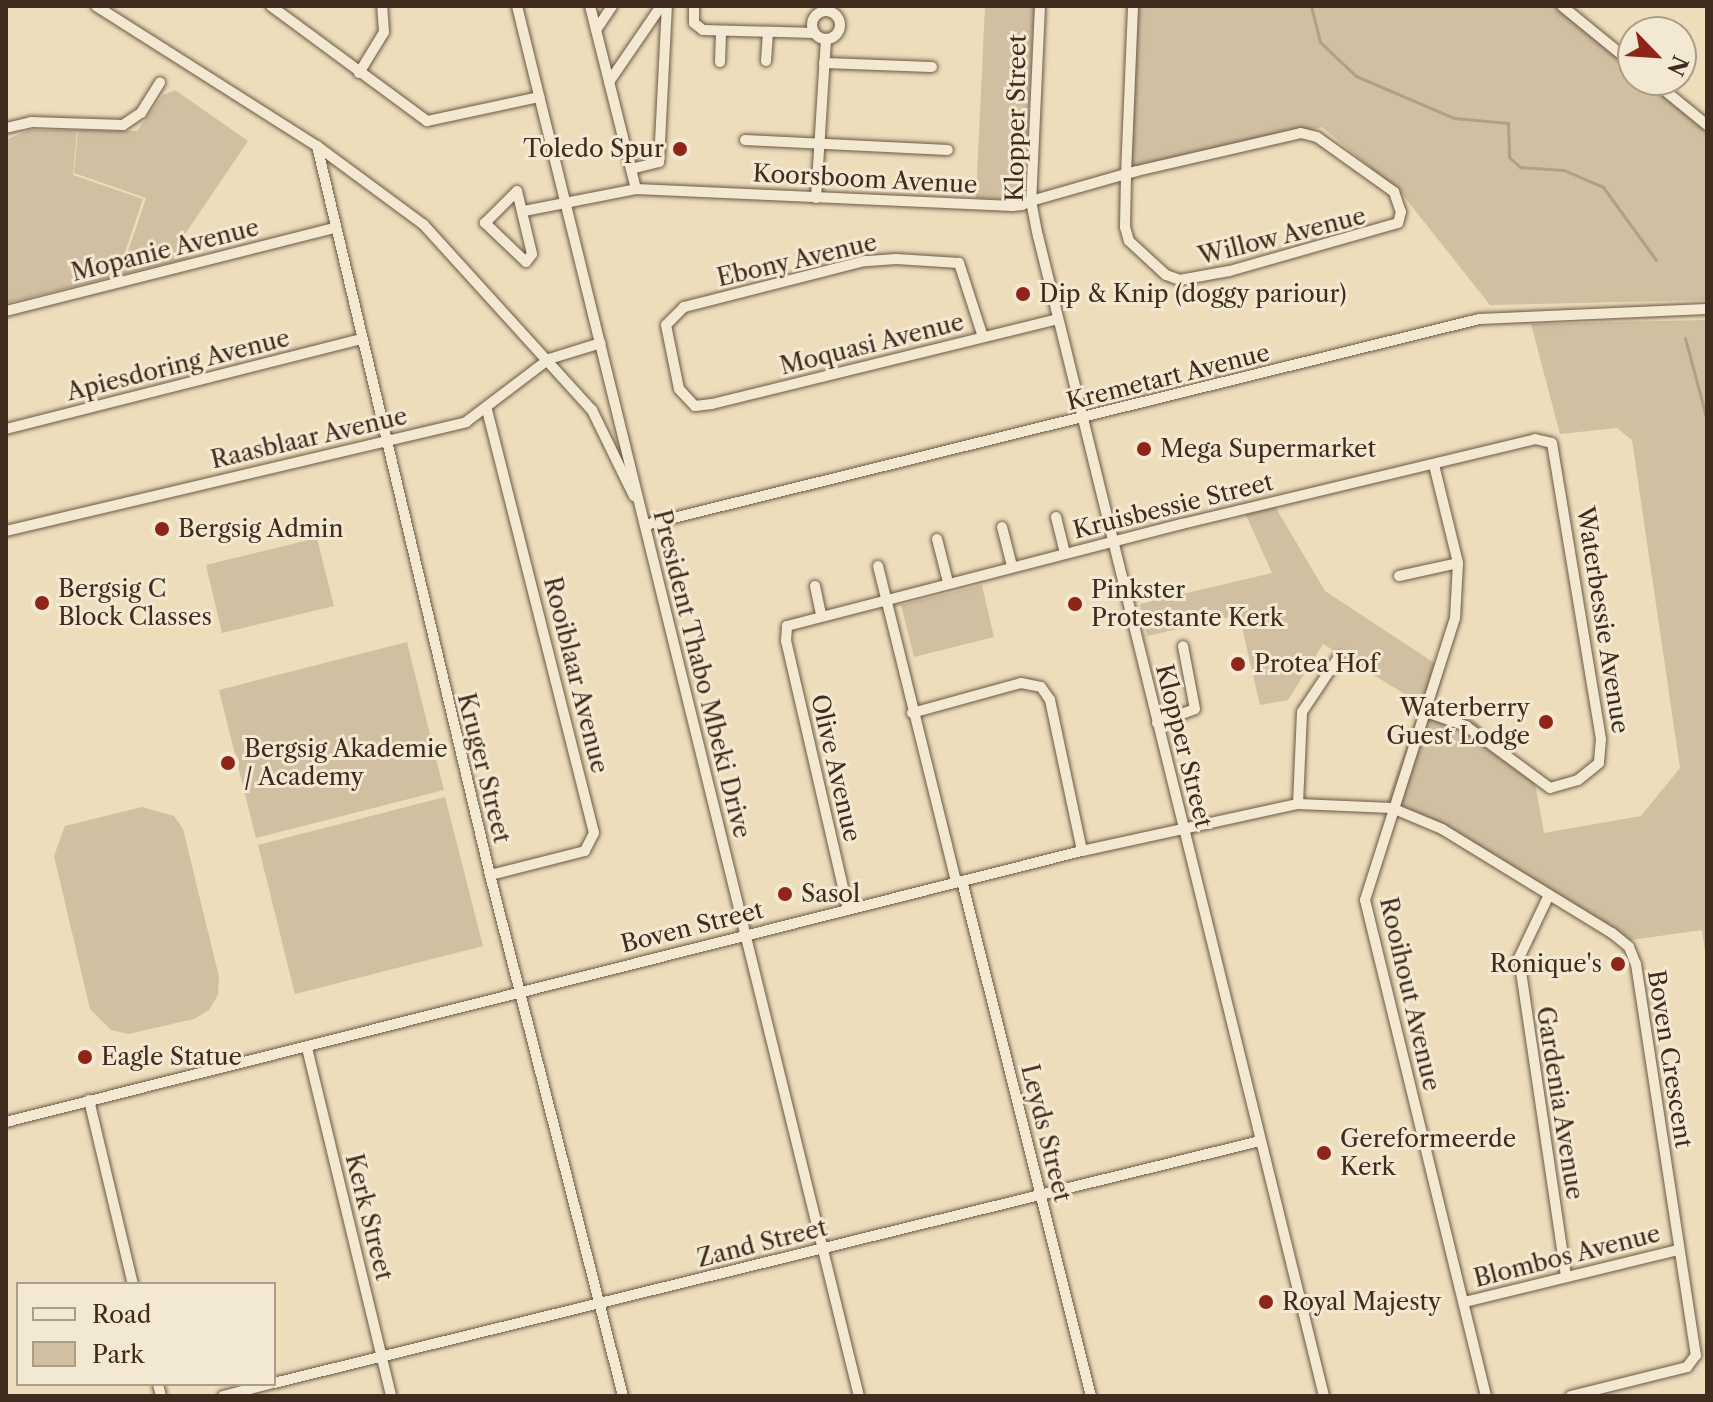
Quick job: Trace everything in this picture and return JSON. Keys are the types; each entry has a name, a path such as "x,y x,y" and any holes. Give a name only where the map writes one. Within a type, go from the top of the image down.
{"street":[{"name":"President Thabo Mbeki Drive","path":"96,6 317,146 424,225 549,359 592,410 640,505 859,1396"},
{"path":"271,6 359,73 431,122 539,97"},
{"path":"359,73 384,32 382,6"},
{"path":"517,6 640,505"},
{"path":"590,6 636,189"},
{"path":"596,30 612,6"},
{"path":"609,82 664,6"},
{"path":"631,169 659,162 664,6"},
{"path":"694,6 695,27 721,31 814,33 826,39 838,34 840,25 826,9 815,17 814,33"},
{"name":"Klopper Street","path":"1040,6 1031,201 1324,1396"},
{"name":"Willow Avenue","path":"1133,6 1126,174 1129,241 1166,275 1180,280 1384,231 1401,216"},
{"path":"1562,6 1617,51"},
{"path":"720,62 721,31"},
{"path":"766,61 768,32"},
{"path":"816,198 826,39"},
{"path":"824,63 932,67"},
{"path":"6,128 31,122 123,125 141,113 160,82"},
{"path":"1672,96 1707,125"},
{"name":"Koorsboom Avenue","path":"524,211 636,189 1013,206 1126,174 1307,133 1394,192 1401,216"},
{"path":"745,140 948,150"},
{"name":"Kruger Street","path":"317,146 359,340 518,991 623,1396"},
{"path":"515,192 520,192 524,211 532,254 526,262 485,223 515,192"},
{"name":"Mopanie Avenue","path":"6,311 333,228"},
{"name":"Ebony Avenue","path":"695,406 679,389 666,336 672,314 865,261 959,263 983,337"},
{"name":"Kremetart Avenue","path":"645,525 1479,319 1707,309"},
{"name":"Moquasi Avenue","path":"695,406 1058,319"},
{"name":"Apiesdoring Avenue","path":"6,429 359,340"},
{"name":"Raasblaar Avenue","path":"6,531 466,422 487,410 549,359 601,343"},
{"name":"Rooiblaar Avenue","path":"487,410 594,833 585,851 490,875"},
{"name":"Kruisbessie Street","path":"785,635 794,621 886,597 1113,540 1544,439 1556,450 1560,470"},
{"name":"Rooihout Avenue","path":"1434,465 1458,563 1455,618 1365,900 1486,1396"},
{"name":"Waterbessie Avenue","path":"1426,712 1466,726 1550,788 1578,780 1599,763 1602,746 1560,470"},
{"path":"1056,517 1065,552"},
{"path":"1002,527 1012,566"},
{"path":"937,539 948,582"},
{"path":"1399,576 1458,563"},
{"name":"Leyds Street","path":"878,566 912,713 959,881 1091,1396"},
{"path":"815,586 821,614"},
{"name":"Olive Avenue","path":"785,635 848,909"},
{"path":"1157,723 1195,709 1183,646"},
{"path":"1298,804 1302,712 1338,658"},
{"path":"912,713 1021,683 1041,687 1050,700 1082,851"},
{"name":"Boven Street","path":"6,1122 1082,851 1298,804 1392,808"},
{"name":"Boven Crescent","path":"1392,808 1442,829 1612,933 1633,953 1696,1355 1687,1367 1571,1396"},
{"name":"Gardenia Avenue","path":"1549,895 1519,958 1566,1276"},
{"name":"Kerk Street","path":"307,1048 391,1396"},
{"path":"89,1100 133,1282"},
{"name":"Zand Street","path":"276,1382 1260,1141"},
{"name":"Blombos Avenue","path":"1465,1302 1679,1250"},
{"name":"Zand Street","path":"223,1396 261,1386"}],"green space":[{"path":"985,6 1034,6 1025,190 1015,199 976,198"},
{"path":"1134,6 1557,6 1617,55 1617,96 1666,96 1707,130 1707,300 1490,305 1402,194 1322,127 1126,175"},
{"path":"175,90 248,141 183,237 189,258 120,275 146,198 74,173 78,130 137,131 163,95"},
{"path":"29,130 77,130 73,175 143,199 117,276 6,303 6,140"},
{"path":"1707,320 1707,964 1702,930 1617,942 1438,833 1384,810 1421,704 1323,644 1288,700 1260,705 1239,615 1147,636 1140,604 1272,573 1241,504 1270,498 1325,591 1445,670 1433,707 1474,720 1533,773 1544,833 1641,816 1680,768 1632,440 1617,428 1560,434 1531,324"},
{"path":"317,538 334,606 222,633 206,565"},
{"path":"982,585 994,637 914,657 901,605"},
{"path":"407,642 444,790 256,838 219,690"},
{"path":"445,797 483,946 295,994 258,845"},
{"path":"142,807 174,816 183,829 219,977 218,995 209,1010 194,1019 128,1034 111,1030 90,1009 54,856 65,826"}],"waterway":[{"path":"1311,6 1320,42 1356,76 1454,118 1508,123 1509,157 1520,167 1564,170 1603,187 1656,260"},
{"path":"1685,338 1707,420"}],"place":[{"name":"Toledo Spur","path":"680,149"},
{"name":"Dip & Knip (doggy pariour)","path":"1023,294"},
{"name":"Mega Supermarket","path":"1144,449"},
{"name":"Bergsig Admin","path":"162,529"},
{"name":"Bergsig C Block Classes","path":"42,603"},
{"name":"Pinkster Protestante Kerk","path":"1075,604"},
{"name":"Protea Hof","path":"1238,664"},
{"name":"Waterberry Guest Lodge","path":"1546,722"},
{"name":"Bergsig Akademie / Academy","path":"228,763"},
{"name":"Sasol","path":"785,894"},
{"name":"Ronique's","path":"1618,964"},
{"name":"Eagle Statue","path":"85,1057"},
{"name":"Gereformeerde Kerk","path":"1324,1153"},
{"name":"Royal Majesty","path":"1266,1302"}]}
